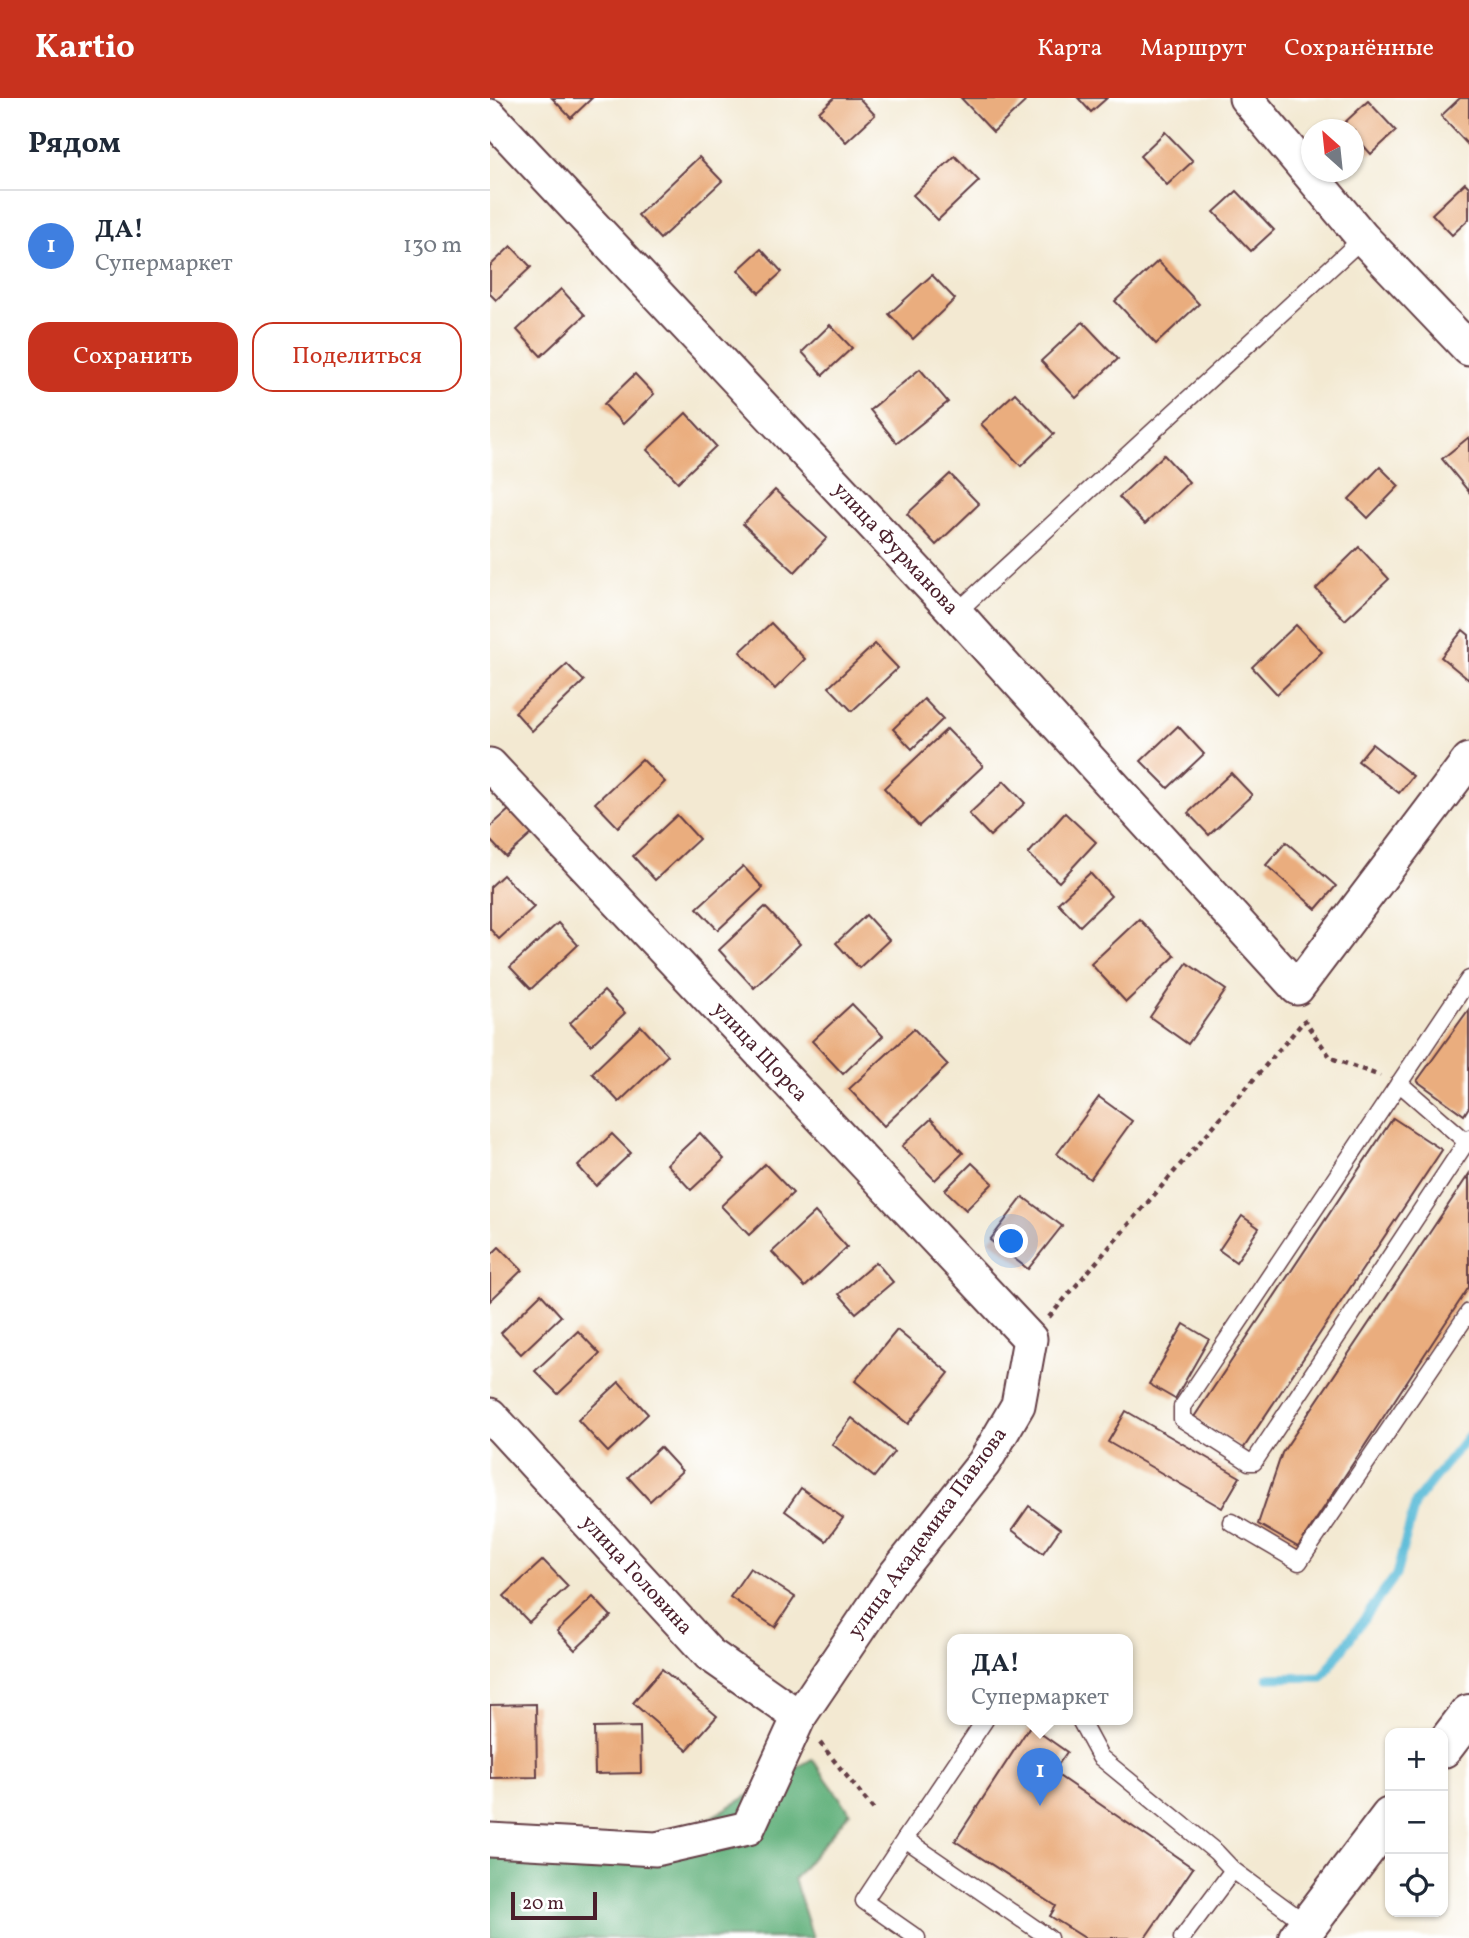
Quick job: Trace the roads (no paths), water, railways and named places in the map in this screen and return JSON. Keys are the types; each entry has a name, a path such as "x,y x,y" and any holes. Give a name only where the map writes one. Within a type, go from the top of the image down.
{"main road":[{"path":"1448,1741 1469,1714"},
{"path":"1303,1932 1385,1823"}],"street":[{"path":"1246,98 1363,238 1469,349"},
{"name":"улица Фурманова","path":"490,116 956,613 1297,988 1469,760"},
{"name":"улица Щорса","path":"490,765 1030,1339"},
{"name":"улица Академика Павлова","path":"490,1840 656,1849 748,1828 799,1717 895,1576 984,1463 1018,1405 1030,1339"},
{"name":"улица Головина","path":"490,1415 709,1654 799,1717"}],"lane":[{"path":"956,613 1363,238"},
{"path":"1399,1083 1468,1141 1254,1462 1243,1458 1185,1421 1181,1415 1182,1407 1399,1083 1469,979"},
{"path":"1231,1522 1299,1562 1469,1312"},
{"path":"917,1938 864,1901 982,1725"},
{"path":"1083,1725 1100,1757 1216,1852 1303,1932"},
{"path":"905,1839 1049,1938"},
{"path":"1182,1938 1233,1870"}],"waterway":[{"path":"1268,1678 1322,1677 1396,1575 1416,1501 1469,1435"}],"place":[{"name":"ДА!","path":"1040,1806"}]}
